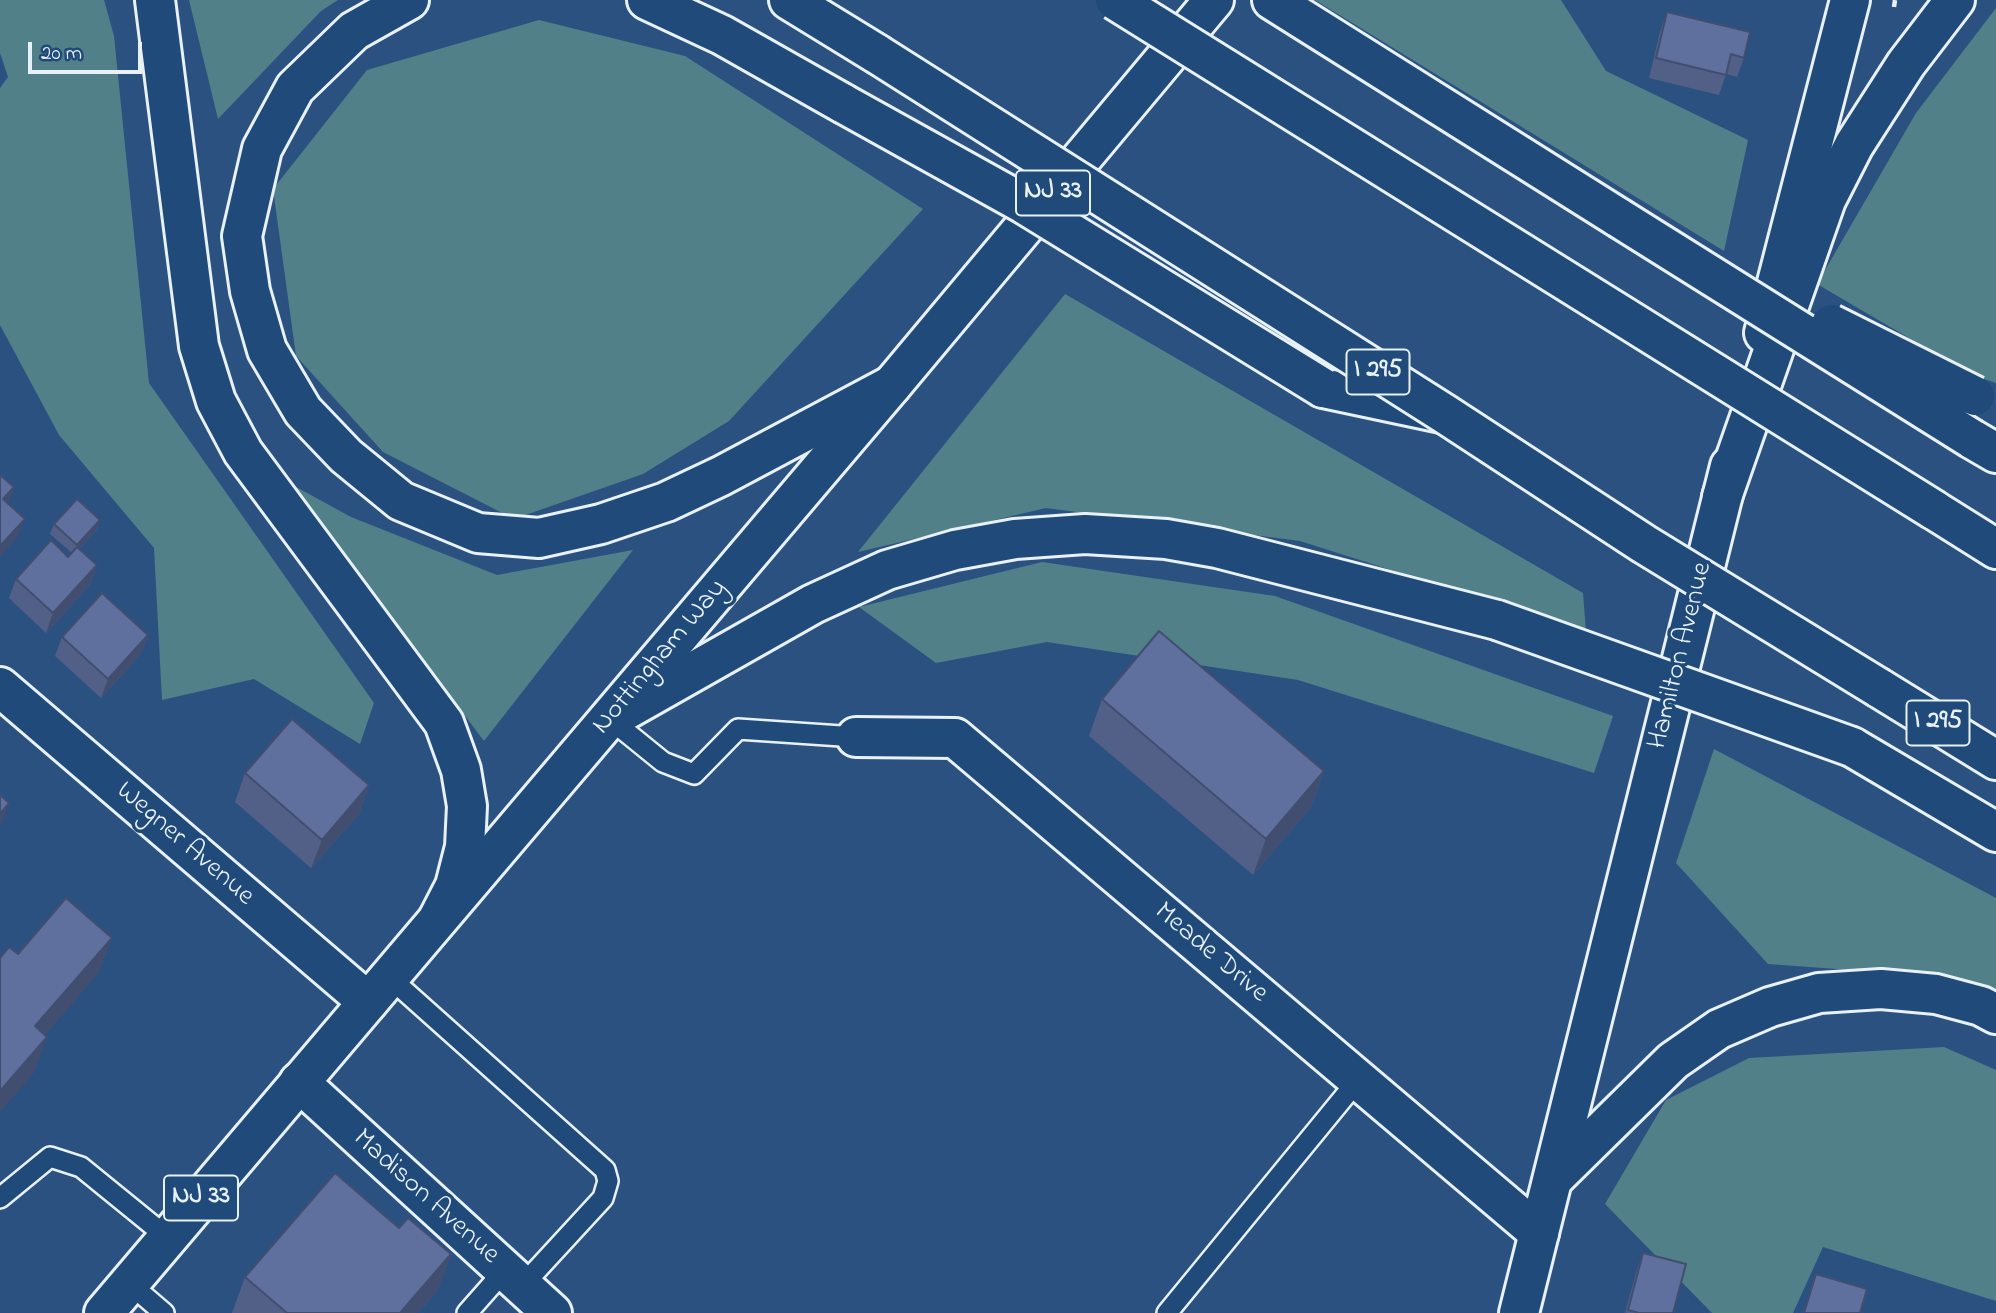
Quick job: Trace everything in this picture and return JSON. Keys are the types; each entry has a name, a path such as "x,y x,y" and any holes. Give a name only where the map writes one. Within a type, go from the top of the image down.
{"main road":[{"path":"155,0 199,346 216,401 243,452 444,723 461,770 467,806 465,847 455,886 438,919"},
{"path":"410,0 354,31 295,88 262,149 242,236 250,291 267,350 303,411 346,456 401,500 478,533 539,537 601,524 666,502 721,476 892,385"},
{"path":"647,0 722,35 1024,204 1323,388 1445,414"},
{"name":"I 295","path":"789,0 1445,414 1644,544 1996,760"},
{"path":"1115,0 1996,549"},
{"name":"Nottingham Way","path":"104,1313 610,719 1214,0"},
{"path":"1272,0 1984,446"},
{"name":"Hamilton Avenue","path":"1519,1313 1722,497 1850,0"},
{"path":"1722,497 1826,200 1854,145 1906,64 1955,0"},
{"path":"1619,218 1986,401"},
{"path":"610,719 813,604 887,570 955,550 1015,539 1086,534 1166,539 1217,548 1497,620 1852,747 1996,832"},
{"name":"Wegner Avenue","path":"0,687 378,990"},
{"name":"Meade Drive","path":"856,737 955,738 1539,1233"},
{"path":"1553,1180 1673,1060 1719,1029 1770,1007 1819,993 1881,989 1936,994 1981,1006 1996,1014"},
{"name":"Madison Avenue","path":"299,1082 552,1313"}],"lane":[{"path":"610,719 663,762 694,774 738,729 856,737"},
{"path":"378,990 605,1170 608,1181 603,1198 514,1278 467,1313"},
{"path":"1167,1313 1358,1080"},
{"path":"0,1198 50,1157 81,1167 167,1237"},
{"path":"129,1283 164,1313"}],"path":[{"path":"1894,7 1895,0"}],"green space":[{"path":"0,0 104,0 114,36 149,383 374,703 360,744 254,679 162,700 154,548 59,435 0,325 0,88 8,77 0,53"},
{"path":"189,0 338,0 321,11 218,119"},
{"path":"1315,0 1561,0 1606,71 1748,140 1724,251"},
{"path":"1996,8 1996,383 1972,375 1817,284 1916,113"},
{"path":"539,20 685,56 923,209 729,421 643,474 514,519 383,452 296,356 273,189 367,70"},
{"path":"1065,294 1583,593 1586,632 1300,541 1046,508 858,552"},
{"path":"289,483 351,517 497,575 633,550 484,741"},
{"path":"1042,562 1275,596 1613,716 1594,773 1298,680 1047,642 936,663 859,607"},
{"path":"1714,749 1996,898 1996,997 1947,977 1768,964 1676,863"},
{"path":"1944,1047 1996,1070 1996,1301 1823,1247 1793,1313 1712,1313 1605,1204 1666,1100 1749,1058"}],"building":[{"path":"1667,12 1750,32 1744,58 1731,54 1726,75 1656,58"},
{"path":"0,475 14,487 3,499 25,519 0,546"},
{"path":"77,499 100,520 77,545 54,524"},
{"path":"51,540 68,557 77,547 97,565 53,613 16,579"},
{"path":"102,593 148,635 108,679 62,637"},
{"path":"1159,631 1324,771 1266,839 1102,699"},
{"path":"292,719 369,785 322,840 245,773"},
{"path":"0,795 9,803 0,814"},
{"path":"66,898 112,938 35,1026 47,1037 0,1091 0,958 9,947 18,954"},
{"path":"335,1173 399,1228 408,1218 451,1254 400,1313 287,1313 245,1277"},
{"path":"1643,1253 1686,1264 1673,1313 1639,1313 1628,1310"},
{"path":"1816,1274 1867,1289 1860,1313 1804,1313"}]}
